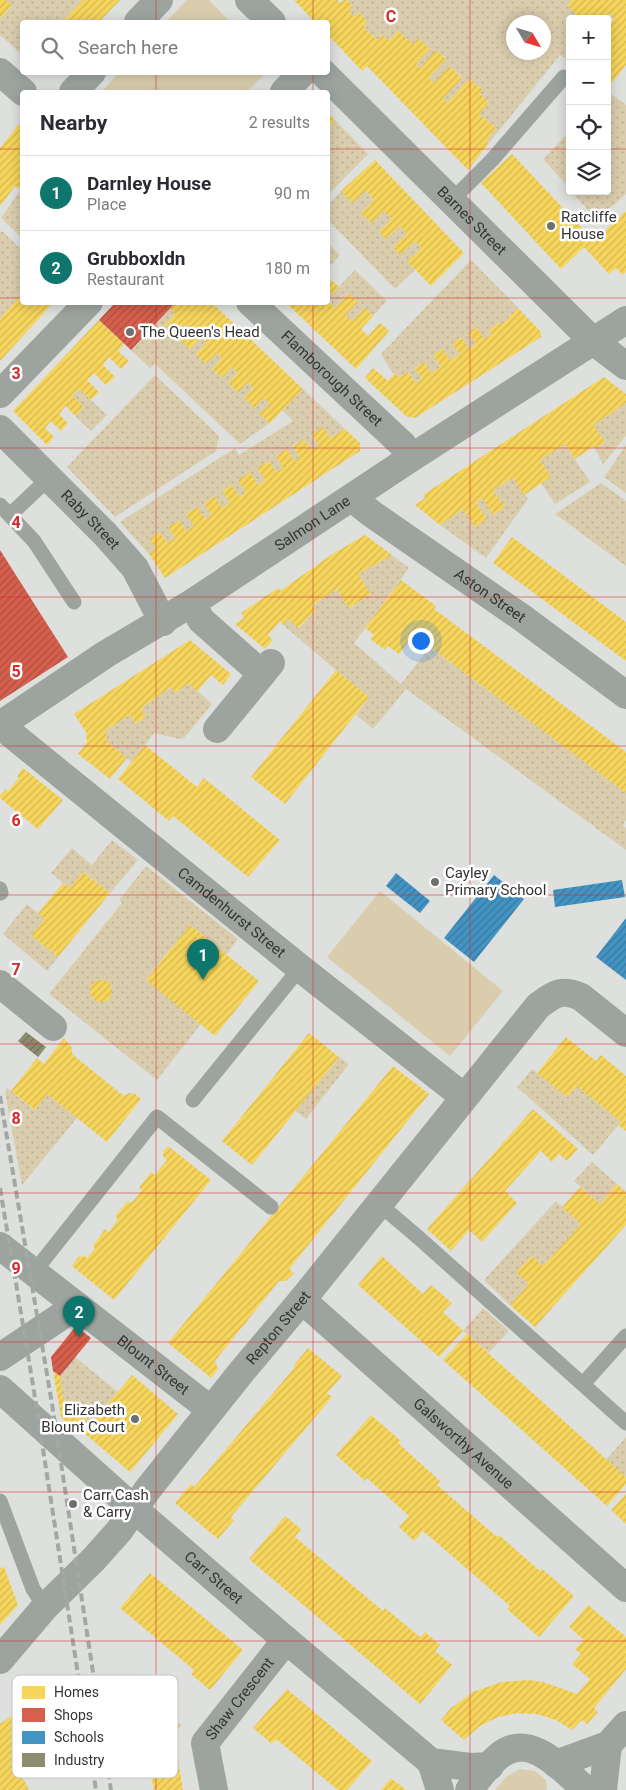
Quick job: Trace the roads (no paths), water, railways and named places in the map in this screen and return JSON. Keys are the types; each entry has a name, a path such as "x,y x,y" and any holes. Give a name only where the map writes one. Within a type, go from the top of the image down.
{"street":[{"path":"140,20 159,0"},
{"path":"249,0 270,20"},
{"path":"0,72 21,90"},
{"path":"75,90 89,75"},
{"path":"286,90 300,75"},
{"name":"Barnes Street","path":"325,75 593,342 626,366"},
{"path":"0,394 86,305"},
{"name":"Flamborough Street","path":"253,305 403,445 411,458"},
{"name":"Salmon Lane","path":"0,725 106,654 163,622 411,458 626,320"},
{"name":"Raby Street","path":"0,429 105,534 135,568 163,622"},
{"name":"Aston Street","path":"352,498 372,514 521,617 626,695"},
{"path":"192,603 201,620 267,668 217,729"},
{"name":"Camdenhurst Street","path":"0,725 300,968 464,1097"},
{"path":"0,984 53,1027"},
{"name":"Repton Street","path":"0,1660 45,1607 119,1531 148,1489 211,1410 302,1300 538,1006 555,994 572,993 581,997 626,1033"},
{"name":"Blount Street","path":"0,1246 211,1410"},
{"name":"Galsworthy Avenue","path":"302,1300 626,1588"},
{"path":"0,1357 76,1305"},
{"name":"Carr Street","path":"0,1389 134,1509 431,1762"},
{"name":"Shaw Crescent","path":"214,1790 204,1743 286,1640"},
{"path":"556,1764 608,1745 626,1725"},
{"path":"603,1790 608,1745"},
{"path":"469,1790 500,1755 511,1748 522,1747 534,1748 586,1790"},
{"path":"440,1790 431,1762 470,1767 490,1766"}],"lane":[{"path":"451,202 492,160 564,77"},
{"path":"49,478 5,510 34,541 74,602"},
{"path":"193,1100 300,968"},
{"path":"34,1272 157,1117 271,1207"},
{"path":"379,1204 626,1423"},
{"path":"583,1384 626,1336"},
{"path":"0,1501 33,1589 45,1607"}],"railway":[{"path":"0,1096 52,1404 93,1675"},
{"path":"0,1188 78,1675"},
{"path":"94,1778 96,1790"},
{"path":"109,1778 111,1790"}],"place":[{"name":"Ratcliffe House","path":"551,226"},
{"name":"The Queen's Head","path":"130,332"},
{"name":"Cayley Primary School","path":"435,882"},
{"name":"Darnley House","path":"203,980"},
{"name":"Grubboxldn","path":"79,1337"},
{"name":"Elizabeth Blount Court","path":"135,1419"},
{"name":"Carr Cash & Carry","path":"73,1504"}]}
